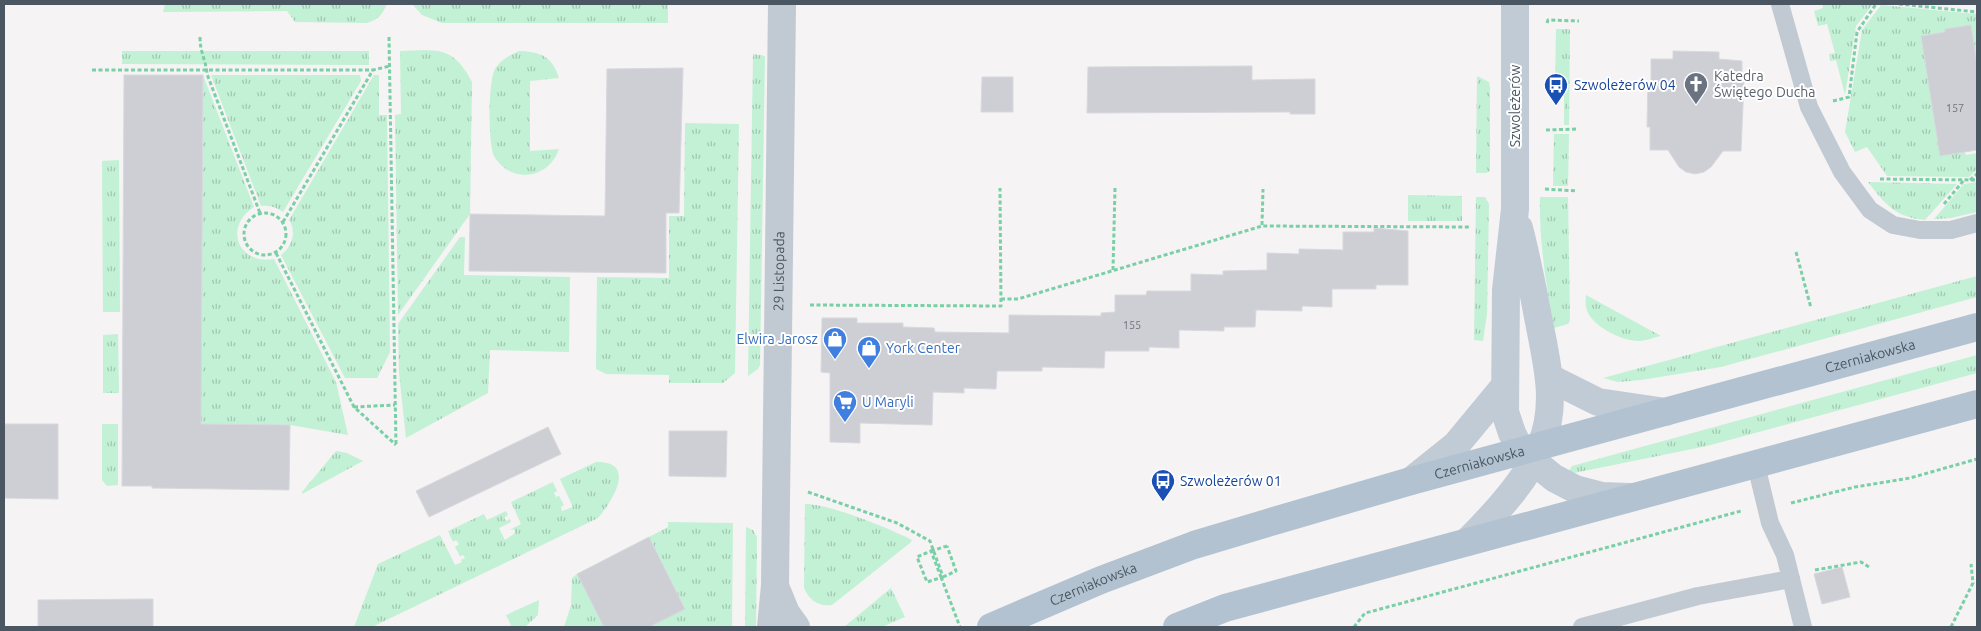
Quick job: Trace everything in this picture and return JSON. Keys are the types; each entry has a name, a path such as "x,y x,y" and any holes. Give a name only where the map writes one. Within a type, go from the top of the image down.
{"main road":[{"name":"Czerniakowska","path":"991,627 1101,580 1194,545 1412,481 1532,453 1666,412 1977,327"},
{"path":"1177,627 1225,608 1977,404"}],"street":[{"name":"29 Listopada","path":"771,627 775,585 782,4"},
{"name":"Szwoleżerów","path":"1516,4 1515,209 1506,290 1505,412 1512,433 1554,478 1575,489 1602,496 1631,498"},
{"name":"Szwoleżerów","path":"1467,542 1499,508 1549,422 1551,405 1550,378 1515,209"},
{"path":"1550,378 1598,402 1666,412"},
{"path":"1412,481 1456,445 1504,387"},
{"path":"775,585 786,613 796,627"}],"lane":[{"path":"1780,4 1809,108 1842,172 1870,210 1893,225 1920,230 1951,230 1977,223"},
{"path":"1756,465 1770,523 1785,555 1804,627"},
{"path":"1582,627 1698,596 1791,579"}],"path":[{"path":"1809,108 1849,97 1857,32 1876,4"},
{"path":"1899,4 1977,12"},
{"path":"1547,29 1548,20 1579,20"},
{"path":"200,37 200,50 260,213"},
{"path":"276,253 354,407 396,445 389,37"},
{"path":"92,70 373,70 390,66"},
{"path":"283,222 373,70"},
{"path":"1545,121 1544,130 1578,129"},
{"path":"1970,180 1977,174"},
{"path":"1853,188 1869,179 1977,180"},
{"path":"1545,180 1545,190 1577,191"},
{"path":"809,305 1001,306 1000,188"},
{"path":"1113,270 1114,188"},
{"path":"1262,226 1263,188"},
{"path":"267,212 276,215 283,222 286,231 285,241 276,253 263,255 253,252 247,245 243,236 244,226 249,218 267,212"},
{"path":"1001,299 1018,299 1262,226 1469,227"},
{"path":"1796,252 1812,308"},
{"path":"354,407 396,405"},
{"path":"1354,627 1365,613 1733,512 1802,501 1855,487 1901,480 1977,459"},
{"path":"800,489 896,523 930,541 960,627"},
{"path":"947,546 956,571 943,577 927,582 917,557 947,546"},
{"path":"932,550 943,577"},
{"path":"1791,579 1819,568 1849,563 1861,562 1869,567"},
{"path":"1951,627 1973,584 1971,564"}],"green space":[{"path":"165,4 387,4 380,16 367,23 295,22 287,11 163,12"},
{"path":"412,4 668,4 668,23 442,23 422,15"},
{"path":"1822,4 1873,4 1856,26 1845,95 1836,60 1830,61 1829,54 1835,53 1827,24 1818,26 1814,11 1823,8"},
{"path":"1881,5 1977,14 1977,51 1975,52 1971,25 1945,29 1945,32 1921,36 1940,156 1965,152 1966,155 1977,153 1977,170 1969,177 1887,176 1867,147 1855,152 1845,132 1862,30"},
{"path":"1556,29 1570,29 1569,125 1564,125 1564,86 1555,86"},
{"path":"424,50 443,52 458,61 472,82 470,214 398,315 395,115 401,114 400,51"},
{"path":"122,51 369,51 369,65 122,64"},
{"path":"519,51 539,54 545,57 553,65 559,78 530,81 530,151 559,149 547,167 529,175 510,171 501,165 492,150 490,127 491,86 495,69 509,56"},
{"path":"753,54 765,56 760,365 758,369 748,376"},
{"path":"203,75 254,207 244,215 239,224 237,234 239,243 251,256 262,259 274,259 336,382 348,435 290,425 199,424"},
{"path":"211,75 360,75 361,81 283,212 272,207 261,206"},
{"path":"374,75 379,75 379,115 387,115 390,352 377,378 345,378 281,255 288,248 292,239 293,229 289,220"},
{"path":"1477,76 1489,82 1490,87 1490,171 1486,173 1476,173"},
{"path":"685,123 739,124 735,373 723,383 669,383 669,375 606,374 596,369 597,277 669,278 669,216 684,216"},
{"path":"1554,134 1569,134 1568,186 1553,186"},
{"path":"119,160 120,312 103,312 102,161"},
{"path":"1868,182 1957,184 1925,220 1899,213 1880,197"},
{"path":"1977,182 1977,212 1951,218 1934,219 1964,184"},
{"path":"1408,195 1462,196 1462,221 1408,221"},
{"path":"1476,197 1485,197 1489,204 1487,314 1483,341 1474,340"},
{"path":"1540,197 1568,197 1570,320 1568,324 1554,328 1542,247"},
{"path":"460,237 465,237 464,275 570,277 569,352 490,350 488,393 406,438 399,373 398,324"},
{"path":"1977,276 1977,297 1721,367 1641,380 1618,382 1603,378"},
{"path":"1586,295 1661,336 1639,341 1624,338 1607,331 1599,326 1588,314"},
{"path":"118,334 119,393 103,393 103,335"},
{"path":"1977,355 1977,373 1707,446 1574,473 1569,471 1572,466"},
{"path":"102,424 118,424 118,485 107,486 102,480"},
{"path":"336,451 347,453 363,461 302,494 302,492"},
{"path":"596,462 609,463 616,468 619,475 615,493 598,518 372,627 354,627 378,564 440,535 455,565 462,562 461,560 465,558 463,555 460,556 455,547 459,544 456,540 453,542 448,531 484,514 487,520 506,511 508,515 504,518 506,521 510,519 511,522 499,528 505,540 515,533 514,529 509,530 521,524 511,502 553,482 557,491 554,493 556,497 559,496 564,505 561,507 562,511 573,507 560,479"},
{"path":"805,504 843,512 912,540 832,605 819,604 809,596 804,588"},
{"path":"668,522 733,523 732,627 649,627 685,608 649,537 668,527"},
{"path":"746,527 753,530 757,537 756,627 745,627"},
{"path":"577,574 604,627 564,627 571,605 572,578"},
{"path":"891,588 905,617 882,627 844,627"},
{"path":"539,600 538,615 525,627 508,627 511,625 506,615"}],"building":[{"path":"1971,25 1977,64 1977,150 1940,156 1921,36 1945,32 1945,29"},
{"name":"Katedra Świętego Ducha","path":"1673,51 1719,52 1719,59 1742,61 1742,82 1744,82 1741,151 1723,151 1711,167 1704,172 1695,174 1686,172 1679,167 1668,150 1650,150 1650,127 1647,127 1648,81 1651,82 1651,59 1673,59"},
{"path":"1252,66 1252,80 1315,79 1315,114 1290,114 1290,112 1087,113 1088,67"},
{"path":"683,68 679,213 666,213 666,273 469,271 470,214 605,216 607,69"},
{"path":"124,75 203,75 201,424 290,425 289,490 122,486"},
{"path":"982,77 1013,77 1013,112 981,112"},
{"path":"1374,228 1408,231 1408,285 1376,285 1376,289 1332,289 1332,307 1302,306 1302,311 1256,310 1255,327 1224,327 1224,331 1179,330 1179,348 1149,347 1149,351 1105,351 1104,368 1042,367 1042,371 997,371 996,389 964,388 964,393 933,392 932,425 860,423 860,443 830,442 830,373 821,372 822,318 857,318 857,323 903,323 903,327 934,328 935,332 1009,333 1009,315 1101,316 1101,313 1115,312 1115,295 1146,295 1147,291 1191,291 1191,274 1223,275 1223,271 1267,270 1267,253 1299,254 1299,249 1343,250 1343,232 1374,232"},
{"path":"4,424 58,424 58,499 4,498"},
{"path":"548,427 561,454 429,517 416,491"},
{"path":"669,431 727,431 726,477 669,476"},
{"path":"649,537 685,609 649,627 604,627 577,574"},
{"path":"1842,567 1850,597 1822,604 1814,574"},
{"path":"153,599 153,627 38,627 38,600"}],"place":[{"name":"Katedra Świętego Ducha","path":"1696,105"},
{"name":"Szwoleżerów 04","path":"1556,106"},
{"name":"Elwira Jarosz","path":"835,360"},
{"name":"York Center","path":"869,369"},
{"name":"U Maryli","path":"845,423"},
{"name":"Szwoleżerów 01","path":"1163,502"}]}
